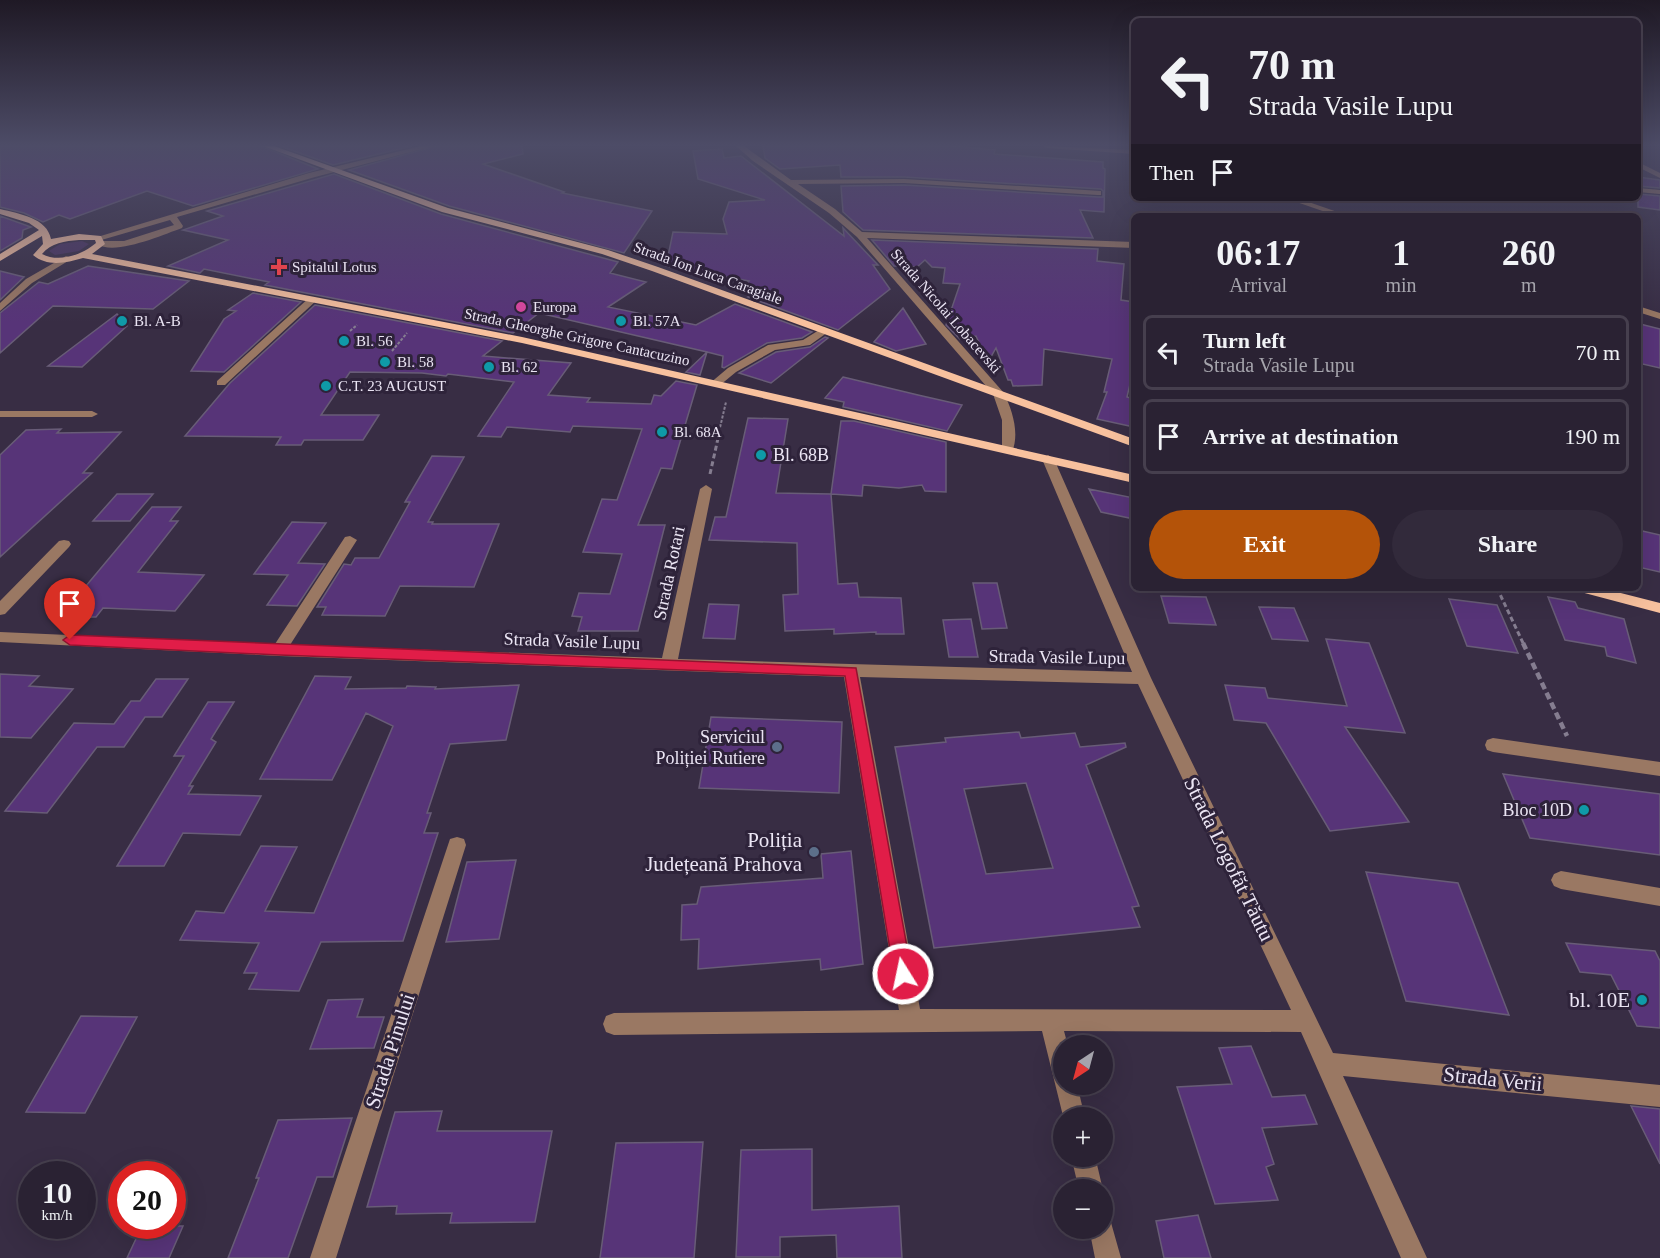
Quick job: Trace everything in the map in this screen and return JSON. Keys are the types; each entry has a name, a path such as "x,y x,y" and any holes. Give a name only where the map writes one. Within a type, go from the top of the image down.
{"main road":[{"name":"Strada Ion Luca Caragiale","path":"431,205 606,252 1131,442"},
{"path":"0,211 29,220 45,230 48,237 44,246"},
{"path":"0,258 32,241 45,230"},
{"path":"0,258 73,237 99,241"},
{"name":"Strada Gheorghe Grigore Cantacuzino","path":"44,246 37,255 41,258 69,258 81,255 99,241"},
{"name":"Strada Gheorghe Grigore Cantacuzino","path":"81,255 522,340 1131,478"},
{"path":"1594,591 1660,608"}],"street":[{"path":"99,241 211,205"},
{"name":"Strada Nicolai Lobacevski","path":"823,205 860,235 998,393 1007,409 1011,425 1008,449"},
{"path":"1310,205 1336,213"},
{"path":"99,241 125,244 179,226 172,216"},
{"path":"860,235 1131,245"},
{"path":"0,308 42,272 69,258"},
{"path":"221,383 313,299"},
{"path":"1641,310 1660,316"},
{"path":"715,384 732,370 772,347 806,343 824,330"},
{"path":"0,414 92,414"},
{"name":"Strada Logofăt Tăutu","path":"1048,459 1143,678 1307,1021 1414,1258"},
{"name":"Strada Rotari","path":"669,664 706,489"},
{"path":"279,650 350,540"},
{"path":"0,610 64,544"},
{"name":"Strada Vasile Lupu","path":"0,637 279,650 851,671 1143,678"},
{"path":"851,671 911,1020"},
{"path":"1493,745 1660,769"},
{"name":"Strada Pinului","path":"323,1258 457,845"},
{"path":"1561,880 1660,897"},
{"path":"614,1024 911,1020 1307,1021"},
{"path":"1051,1022 1054,1035"},
{"name":"Strada Verii","path":"1325,1063 1660,1096"},
{"path":"1104,1239 1108,1258"}],"path":[{"path":"392,351 413,325"},
{"path":"706,489 729,387"},
{"path":"1498,591 1578,758"}],"shaded area":[{"path":"82,241 89,244 79,251 55,255 49,251 60,244"}],"building":[{"path":"0,205 109,205 70,219 59,215 43,222 24,213 0,207"},
{"path":"229,205 416,205 441,214 618,262 610,273 646,282 608,307 696,325 735,304 812,332 802,338 767,343 724,368 722,367 723,356 539,313 513,333 265,285 269,282 204,269 200,273 168,266 228,240 183,230 223,216 207,211"},
{"path":"445,205 621,205 652,211 624,253"},
{"path":"728,205 804,205 844,236 843,228 878,265 873,265 890,289 838,330 748,297 758,292 742,288 749,281 666,266 673,232 727,234 723,219"},
{"path":"842,205 1104,205 1104,212 1080,210 1093,238 863,230 843,212"},
{"path":"1638,205 1660,205 1660,210 1638,207"},
{"path":"0,216 31,227 23,230 22,238 0,251"},
{"path":"872,240 1098,249 1097,261 1124,264 1121,300 1131,302 1131,380 1127,397 1131,398 1131,426 1097,419 1107,392 1104,392 1112,359 1044,349 1042,385 1013,386 1011,380 1008,380 996,348 988,362 976,336 960,339 946,325 960,284 943,283 945,268 932,267 925,260 917,267 894,266"},
{"path":"88,266 189,281 153,309 53,306 0,353 0,313 39,282 48,284"},
{"path":"0,271 24,277 0,300"},
{"path":"253,293 301,302 224,372 191,371 224,319 236,311 228,310"},
{"path":"315,305 502,341 483,356 571,363 548,395 590,398 587,402 651,404 654,395 661,396 676,381 697,385 672,469 661,468 638,525 665,525 638,631 578,631 582,617 572,616 579,593 610,594 622,554 583,552 602,499 617,500 642,429 573,426 570,432 507,427 501,437 478,436 514,382 448,374 446,376 422,373 350,372 321,415 379,415 363,440 304,440 301,445 276,445 281,437 185,436 230,383"},
{"path":"903,308 926,344 896,351 874,342"},
{"path":"117,314 127,326 82,367 48,366"},
{"path":"1641,324 1660,329 1660,368 1641,364"},
{"path":"825,337 828,338 771,383 739,373 776,352 810,347"},
{"path":"707,352 700,375 686,372"},
{"path":"843,377 962,405 947,431 843,407 844,402 825,398"},
{"path":"748,418 788,419 776,493 831,494 838,584 857,583 859,597 901,598 904,634 876,634 876,632 834,634 834,629 785,631 783,595 798,594 797,543 709,540 715,517 726,517"},
{"path":"841,421 854,421 946,442 946,492 925,491 922,485 899,488 863,485 862,496 831,494"},
{"path":"61,429 57,433 121,432 83,473 92,473 0,557 0,455 26,430"},
{"path":"432,456 464,457 428,522 433,522 432,524 499,524 474,587 400,586 385,616 322,615 326,607 317,607 344,564 351,565 355,558 379,558 410,502 405,502"},
{"path":"1089,489 1131,497 1131,518 1101,512"},
{"path":"117,494 153,494 130,521 93,521"},
{"path":"152,507 181,507 170,521 178,521 138,572 204,575 175,611 103,608 96,617 60,617"},
{"path":"292,522 326,523 298,563 325,564 297,606 267,605 288,575 254,574"},
{"path":"1641,531 1660,535 1660,572 1641,568"},
{"path":"973,583 997,583 1007,628 982,629"},
{"path":"1161,596 1206,597 1216,625 1169,623"},
{"path":"1548,597 1575,602 1578,608 1624,619 1636,663 1607,656 1605,647 1565,640"},
{"path":"1449,599 1497,605 1518,653 1467,646"},
{"path":"709,604 739,605 735,639 703,638"},
{"path":"1259,607 1294,608 1308,641 1272,639"},
{"path":"971,619 978,657 949,657 943,620"},
{"path":"1326,639 1369,643 1405,733 1345,727 1409,822 1330,831 1266,723 1234,720 1225,685 1265,688 1268,698 1347,706"},
{"path":"0,674 39,676 29,686 73,689 31,738 0,737"},
{"path":"315,676 351,677 345,689 406,688 407,686 436,687 435,689 519,685 506,740 450,744 427,813 431,813 424,833 438,833 403,941 321,942 299,991 249,989 257,973 244,973 259,943 180,940 196,911 224,913 261,846 297,847 265,911 314,913 393,726 366,713 332,780 260,779"},
{"path":"156,679 188,679 162,717 145,717 124,747 97,747 47,813 5,811 74,723 114,724 131,701 140,701"},
{"path":"208,702 234,702 211,739 216,742 189,786 193,786 188,794 261,796 240,835 183,833 164,866 117,866 184,756 174,756"},
{"path":"711,717 842,722 839,793 699,788"},
{"path":"1019,732 1021,738 1075,733 1080,747 1125,743 1126,747 1086,765 1139,906 1132,907 1140,927 934,948 895,747 946,742 945,738","holes":["1026,783 1053,868 986,874 964,789"]},
{"name":"Bloc 10D","path":"1503,774 1660,794 1660,855 1530,838"},
{"path":"851,851 863,964 821,970 820,959 698,969 699,939 681,940 682,905 697,904 701,887 823,878 821,854"},
{"path":"516,860 499,939 446,942 467,862"},
{"path":"1366,872 1458,883 1509,1015 1406,1001"},
{"name":"bl. 10E","path":"1566,943 1655,951 1660,961 1660,1028 1637,1026 1611,975 1580,972"},
{"path":"363,999 357,1017 384,1017 374,1048 310,1049 328,1000"},
{"path":"81,1016 137,1017 85,1113 26,1112"},
{"path":"1251,1046 1272,1097 1305,1095 1317,1124 1262,1128 1274,1164 1266,1167 1278,1200 1215,1204 1177,1087 1232,1084 1219,1048"},
{"path":"1631,1106 1660,1109 1660,1164"},
{"path":"442,1111 437,1131 552,1131 535,1222 450,1223 452,1213 396,1214 397,1206 367,1207 395,1112"},
{"path":"352,1118 333,1177 317,1177 288,1258 228,1258 259,1178 256,1178 278,1120"},
{"path":"703,1142 694,1258 600,1258 616,1143"},
{"path":"812,1149 812,1210 899,1206 902,1258 837,1258 836,1235 780,1237 780,1257 736,1257 741,1150"},
{"path":"1198,1215 1211,1258 1164,1258 1156,1221"},
{"path":"136,1239 177,1239 169,1258 127,1258"}],"place":[{"name":"Spitalul Lotus","path":"279,267"},
{"name":"Europa","path":"521,307"},
{"name":"Bl. A-B","path":"122,321"},
{"name":"Bl. 57A","path":"621,321"},
{"name":"Bl. 56","path":"344,341"},
{"name":"Bl. 58","path":"385,362"},
{"name":"Bl. 62","path":"489,367"},
{"name":"C.T. 23 AUGUST","path":"326,386"},
{"name":"Bl. 68A","path":"662,432"},
{"name":"Bl. 68B","path":"761,455"},
{"name":"Serviciul Poliției Rutiere","path":"777,747"},
{"name":"Bloc 10D","path":"1584,810"},
{"name":"Poliția Județeană Prahova","path":"814,852"},
{"name":"bl. 10E","path":"1642,1000"}],"route":[{"path":"70,640 851,671 903,974"}]}
